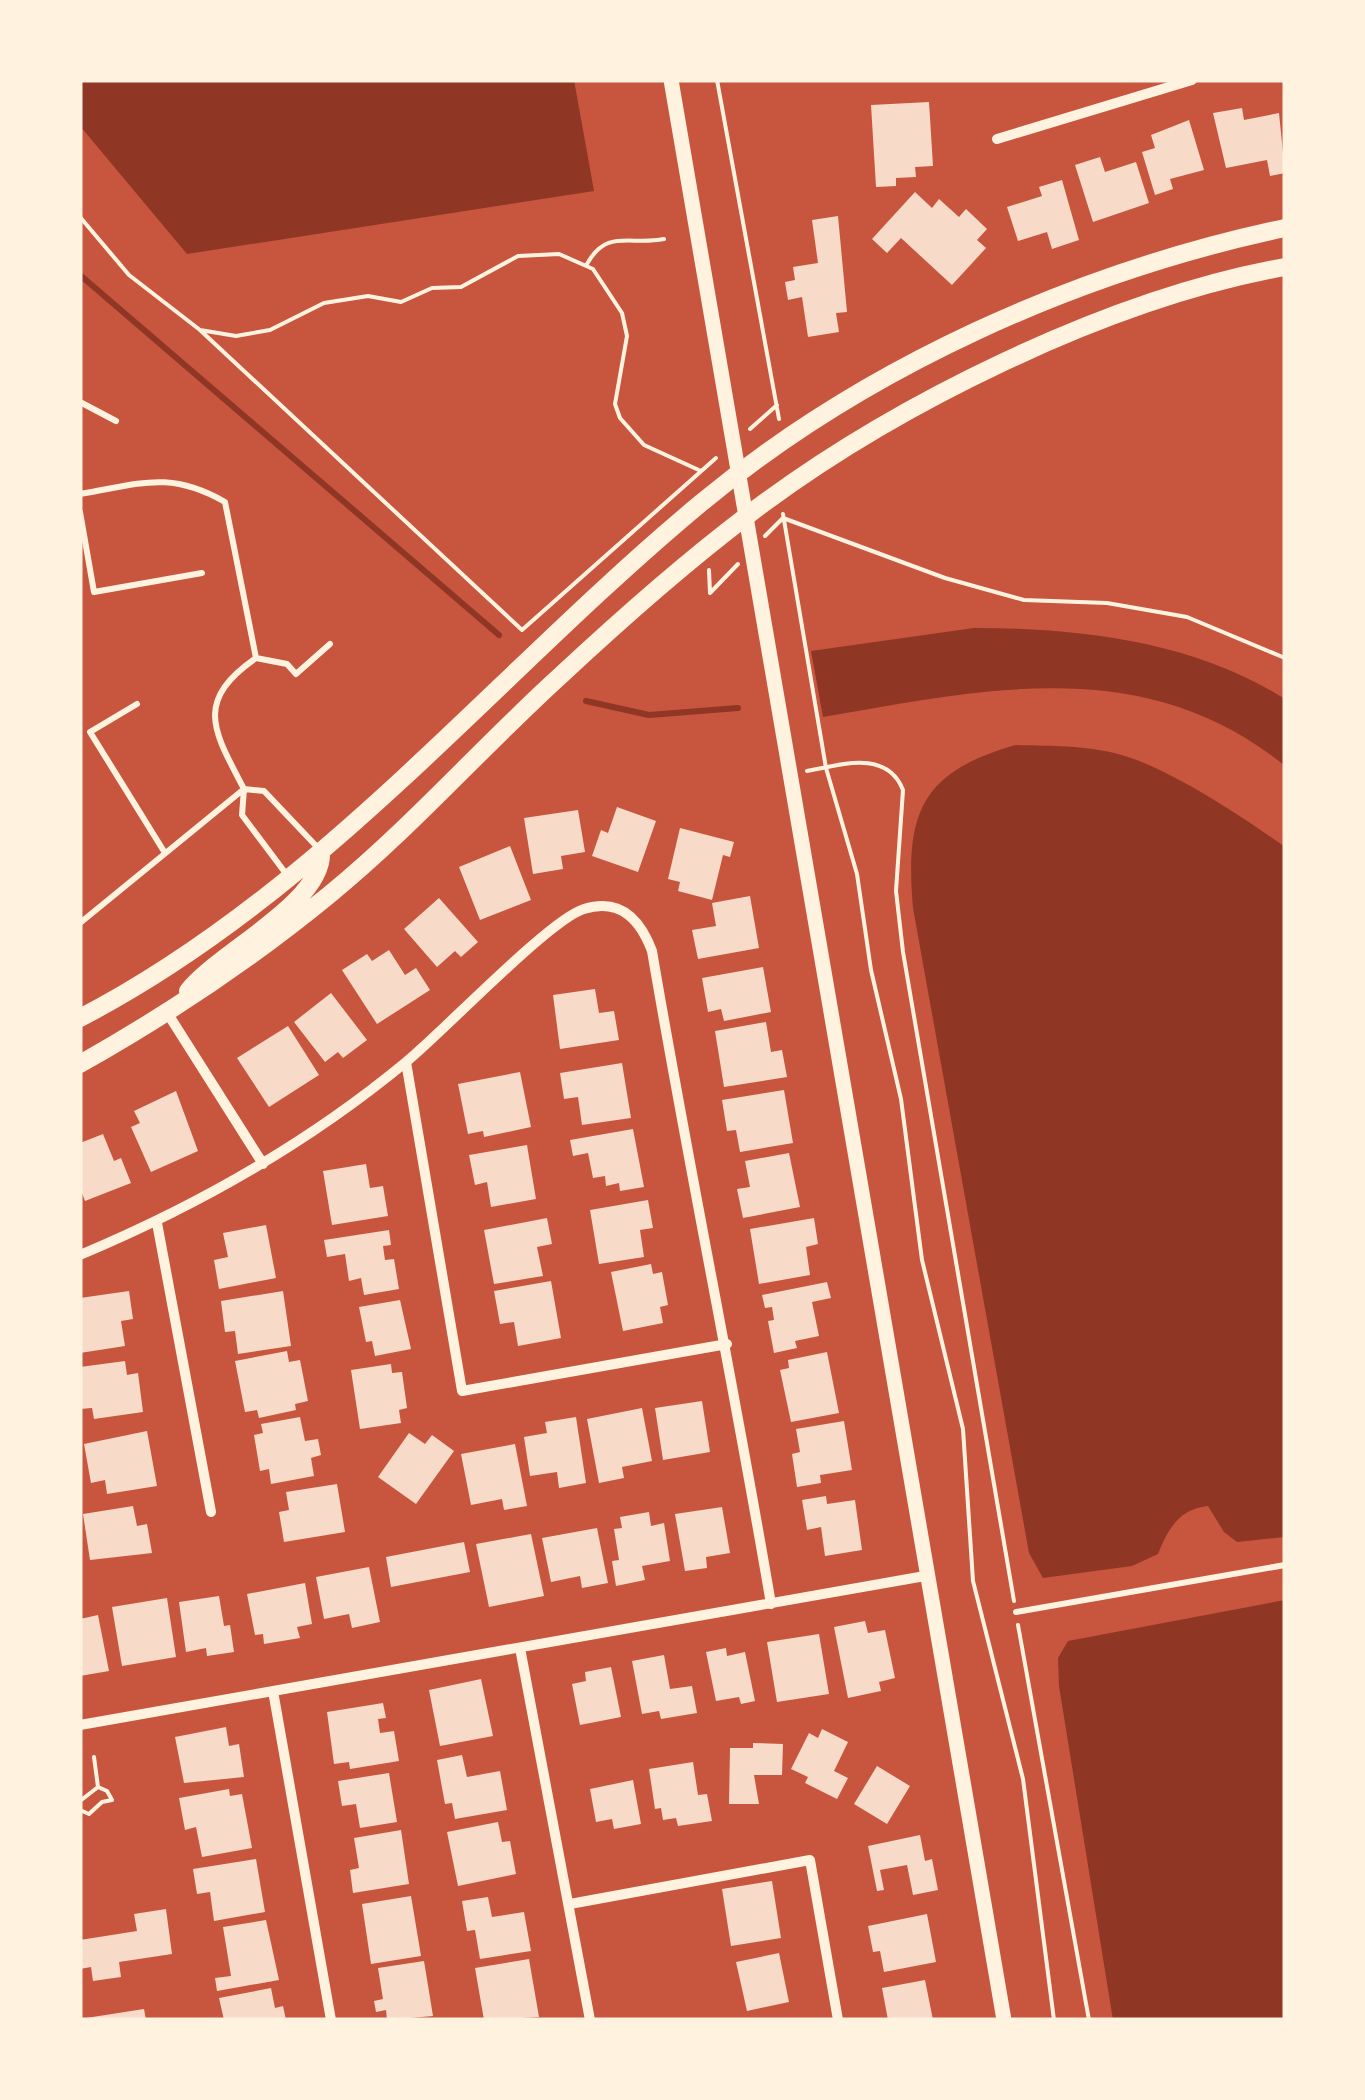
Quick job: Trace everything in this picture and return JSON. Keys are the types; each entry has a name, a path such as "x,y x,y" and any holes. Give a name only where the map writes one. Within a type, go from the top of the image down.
{"main road":[{"path":"80,1018 184,956 290,878 594,598 739,474 872,386 1016,315 1133,268 1285,228"},
{"path":"80,1064 168,1014 330,894 558,677 746,516 889,420 1029,350 1145,306 1281,266"},
{"path":"168,1014 206,969 312,886 322,864 321,851"}],"street":[{"path":"672,80 1004,2020"},
{"path":"997,138 1192,80"},
{"path":"80,1256 157,1223 262,1164 406,1062 570,914 609,905 625,910 638,921 652,951 700,1236 727,1344 772,1604"},
{"path":"168,1014 262,1164"},
{"path":"406,1062 462,1391 727,1344"},
{"path":"157,1223 211,1512"},
{"path":"80,1724 925,1576"},
{"path":"520,1648 590,2020"},
{"path":"273,1691 331,2020"},
{"path":"570,1904 810,1860 838,2020"}],"lane":[{"path":"80,402 116,421"},
{"path":"80,494 164,480 194,484 225,502 256,658"},
{"path":"80,512 94,592 202,573"},
{"path":"290,878 242,814 244,790 219,740 214,709 226,678 256,658 287,664 296,674 330,644"},
{"path":"137,704 90,732 165,853"},
{"path":"80,923 244,790 264,792 321,851"},
{"path":"1016,1612 1285,1566"}],"path":[{"path":"717,80 778,404"},
{"path":"80,217 129,275 200,330 522,630 701,470 644,445 620,418 615,404 627,336 622,313 604,279 586,265 558,254 530,253 508,259 461,287 432,288 401,302 368,296 324,303 283,325 250,334 200,330"},
{"path":"586,265 599,246 614,238 664,239"},
{"path":"1054,2020 1029,1815 973,1581 962,1428 922,1260 901,1100 871,970 856,874 826,768 783,518 961,582 1024,600 1107,604 1187,617 1285,658"},
{"path":"792,774 860,762 877,764 898,777 903,790 896,891 903,952 1089,2020"},
{"path":"94,1757 98,1787"},
{"path":"80,1801 98,1787"},
{"path":"80,1810 89,1814 102,1802 112,1800 107,1791 98,1787"}],"shaded area":[{"path":"80,80 574,80 594,191 187,254 80,126"},
{"path":"974,628 1054,631 1135,642 1212,663 1250,679 1285,699 1285,766 1232,730 1177,706 1120,693 1062,688 1003,690 823,717 811,651"},
{"path":"1016,745 1089,748 1131,758 1190,786 1285,847 1285,1537 1237,1542 1224,1532 1208,1506 1182,1516 1158,1554 1132,1566 1043,1578 1029,1553 913,908 911,875 917,822 939,784 958,769"},
{"path":"1285,1600 1285,2020 1113,2020 1059,1686 1058,1658 1068,1641"}],"building":[{"path":"929,102 933,166 915,167 916,177 896,178 896,186 876,187 871,105"},
{"path":"1242,108 1244,120 1279,113 1285,173 1270,176 1267,160 1226,168 1213,113"},
{"path":"1189,120 1204,170 1170,179 1173,189 1155,195 1142,152 1155,148 1151,135"},
{"path":"1100,157 1105,172 1136,162 1149,203 1093,222 1075,165"},
{"path":"1062,180 1079,240 1052,249 1047,232 1018,241 1007,207 1042,196 1039,187"},
{"path":"915,192 932,208 939,199 959,217 966,209 987,229 977,240 986,248 952,285 901,238 887,253 872,239"},
{"path":"838,216 847,312 836,313 839,332 808,337 802,297 788,300 785,282 795,280 793,267 818,263 812,220"},
{"path":"617,807 656,821 638,872 592,856 601,830 608,833"},
{"path":"578,810 585,852 561,856 563,869 533,874 524,818"},
{"path":"680,828 734,842 730,857 723,855 712,900 678,891 680,882 668,879"},
{"path":"510,846 531,900 480,920 459,867"},
{"path":"750,896 759,948 698,959 692,930 716,926 712,903"},
{"path":"439,898 478,942 461,957 455,951 437,967 404,929"},
{"path":"389,950 405,975 416,968 430,990 377,1024 342,970 367,954 372,961"},
{"path":"763,967 771,1012 724,1021 721,1009 708,1012 702,978"},
{"path":"595,989 599,1013 614,1011 619,1040 560,1049 553,995"},
{"path":"331,993 367,1040 343,1058 338,1052 325,1062 294,1022"},
{"path":"766,1022 771,1052 782,1050 787,1077 724,1087 715,1031"},
{"path":"288,1026 319,1075 269,1107 237,1058"},
{"path":"622,1063 631,1118 582,1125 578,1097 564,1099 560,1073"},
{"path":"520,1072 531,1127 484,1137 483,1131 468,1134 458,1084"},
{"path":"784,1090 793,1143 740,1152 736,1130 727,1131 722,1100"},
{"path":"176,1091 198,1151 151,1172 131,1127 140,1123 134,1111"},
{"path":"633,1129 644,1187 620,1191 619,1183 606,1186 605,1176 593,1178 588,1153 573,1156 570,1140"},
{"path":"103,1134 114,1161 121,1158 131,1183 85,1201 80,1188 80,1143"},
{"path":"527,1145 536,1199 491,1207 487,1182 475,1185 469,1155"},
{"path":"789,1153 800,1207 743,1218 737,1189 750,1187 745,1161"},
{"path":"366,1164 370,1188 383,1186 388,1216 332,1225 323,1171"},
{"path":"648,1200 653,1228 640,1230 644,1257 599,1264 590,1210"},
{"path":"547,1218 552,1244 537,1247 543,1276 494,1284 484,1230"},
{"path":"814,1218 818,1244 806,1247 810,1275 759,1284 750,1229"},
{"path":"266,1225 276,1278 219,1289 214,1260 228,1257 223,1233"},
{"path":"389,1230 391,1245 383,1246 385,1260 394,1259 399,1289 364,1295 361,1278 349,1281 345,1254 327,1257 324,1240"},
{"path":"651,1264 653,1274 662,1272 668,1305 660,1307 663,1323 623,1331 611,1272"},
{"path":"551,1281 561,1338 518,1346 514,1322 500,1324 494,1291"},
{"path":"827,1282 831,1298 812,1302 819,1336 795,1341 797,1348 774,1353 768,1321 774,1320 772,1307 765,1308 762,1295"},
{"path":"129,1291 133,1319 121,1321 125,1346 80,1353 80,1298"},
{"path":"283,1291 291,1346 238,1354 235,1331 225,1332 221,1301"},
{"path":"400,1300 411,1349 375,1356 372,1341 366,1342 359,1307"},
{"path":"287,1351 289,1362 300,1360 308,1401 295,1404 296,1410 259,1418 257,1410 245,1412 235,1361"},
{"path":"827,1352 839,1413 791,1422 780,1370 789,1368 788,1360"},
{"path":"125,1361 127,1375 138,1373 143,1412 94,1419 92,1408 80,1409 80,1367"},
{"path":"391,1364 392,1373 402,1372 407,1408 399,1410 401,1423 360,1429 351,1370"},
{"path":"702,1401 710,1452 663,1460 655,1408"},
{"path":"642,1408 652,1461 622,1467 624,1478 599,1483 587,1419"},
{"path":"300,1417 305,1441 318,1439 321,1455 311,1458 314,1476 271,1484 269,1469 260,1471 254,1435 263,1433 261,1424"},
{"path":"576,1417 586,1483 559,1488 557,1472 530,1476 524,1437 547,1433 545,1422"},
{"path":"844,1421 852,1470 820,1475 821,1483 797,1487 792,1454 800,1452 796,1429"},
{"path":"147,1431 157,1486 107,1494 105,1480 91,1483 84,1444"},
{"path":"409,1433 425,1444 432,1435 454,1451 416,1504 378,1477"},
{"path":"515,1444 527,1506 504,1510 502,1499 471,1505 461,1454"},
{"path":"337,1484 345,1532 284,1542 279,1512 289,1510 286,1492"},
{"path":"826,1496 827,1504 855,1500 862,1550 825,1556 821,1527 807,1530 802,1500"},
{"path":"133,1506 137,1526 147,1524 152,1553 90,1560 83,1514"},
{"path":"722,1507 730,1553 706,1557 707,1568 685,1571 675,1514"},
{"path":"649,1512 651,1526 664,1523 670,1561 642,1566 645,1580 616,1586 612,1561 619,1560 614,1529 622,1528 620,1517"},
{"path":"597,1528 608,1583 582,1588 580,1576 551,1582 542,1538"},
{"path":"531,1534 544,1596 489,1607 476,1544"},
{"path":"464,1542 470,1572 391,1587 386,1557"},
{"path":"369,1567 380,1622 352,1628 349,1614 324,1619 316,1577"},
{"path":"305,1583 312,1624 297,1627 300,1638 264,1644 263,1634 255,1635 247,1594"},
{"path":"219,1596 224,1626 230,1625 234,1652 207,1656 206,1648 186,1652 179,1602"},
{"path":"167,1598 176,1657 122,1666 112,1607"},
{"path":"98,1615 109,1671 80,1676 80,1619"},
{"path":"865,1621 868,1633 885,1630 895,1678 879,1682 881,1691 848,1698 834,1627"},
{"path":"819,1634 829,1694 777,1702 767,1642"},
{"path":"726,1648 727,1656 745,1652 755,1701 741,1704 739,1697 716,1701 706,1652"},
{"path":"664,1655 670,1689 692,1686 697,1713 661,1719 659,1711 642,1714 632,1661"},
{"path":"611,1667 621,1717 580,1725 572,1684 586,1681 585,1672"},
{"path":"481,1679 493,1736 440,1746 429,1690"},
{"path":"383,1703 386,1718 378,1719 380,1733 394,1731 399,1761 350,1769 349,1762 334,1764 327,1712"},
{"path":"226,1727 229,1746 239,1744 244,1777 184,1783 175,1737"},
{"path":"822,1729 848,1742 834,1771 848,1778 837,1799 805,1783 808,1777 791,1769 809,1733 818,1738"},
{"path":"753,1743 783,1744 782,1775 754,1775 759,1804 729,1804 730,1748 753,1748"},
{"path":"462,1755 467,1777 500,1771 507,1810 455,1819 452,1803 445,1804 437,1760"},
{"path":"693,1762 698,1795 707,1794 712,1821 678,1826 676,1818 663,1820 661,1808 655,1809 649,1769"},
{"path":"877,1766 910,1786 887,1824 854,1804"},
{"path":"389,1773 397,1822 360,1828 356,1804 342,1806 338,1781"},
{"path":"633,1780 641,1824 614,1829 612,1819 596,1822 590,1789"},
{"path":"229,1789 230,1796 242,1794 252,1848 202,1857 196,1827 185,1830 179,1798"},
{"path":"498,1822 502,1842 510,1841 516,1874 458,1886 447,1832"},
{"path":"401,1830 409,1884 353,1893 350,1870 359,1868 354,1838"},
{"path":"920,1835 925,1861 932,1859 938,1890 913,1895 907,1865 880,1870 884,1890 877,1891 868,1846"},
{"path":"256,1859 265,1912 214,1921 210,1892 197,1894 193,1869"},
{"path":"772,1881 781,1938 731,1946 722,1889"},
{"path":"411,1896 421,1956 371,1964 362,1904"},
{"path":"488,1897 492,1917 524,1912 531,1951 480,1959 475,1930 467,1931 462,1901"},
{"path":"166,1909 172,1954 119,1962 121,1977 93,1981 91,1967 80,1969 80,1940 137,1931 134,1914"},
{"path":"927,1914 936,1962 884,1972 880,1951 873,1952 868,1926"},
{"path":"266,1920 279,1980 217,1991 215,1978 231,1976 223,1927"},
{"path":"779,1953 789,2002 747,2011 736,1962"},
{"path":"529,1959 539,2017 484,2020 475,1968"},
{"path":"424,1961 433,2016 387,2020 386,2010 376,2012 374,2001 383,1999 378,1968"},
{"path":"925,1980 933,2020 888,2020 882,1988"},
{"path":"271,1988 275,2008 283,2006 286,2020 224,2020 219,1998"},
{"path":"144,2009 146,2020 86,2020 86,2018"}],"waterway":[{"path":"80,275 499,635"},
{"path":"586,701 649,715 738,708"}]}
